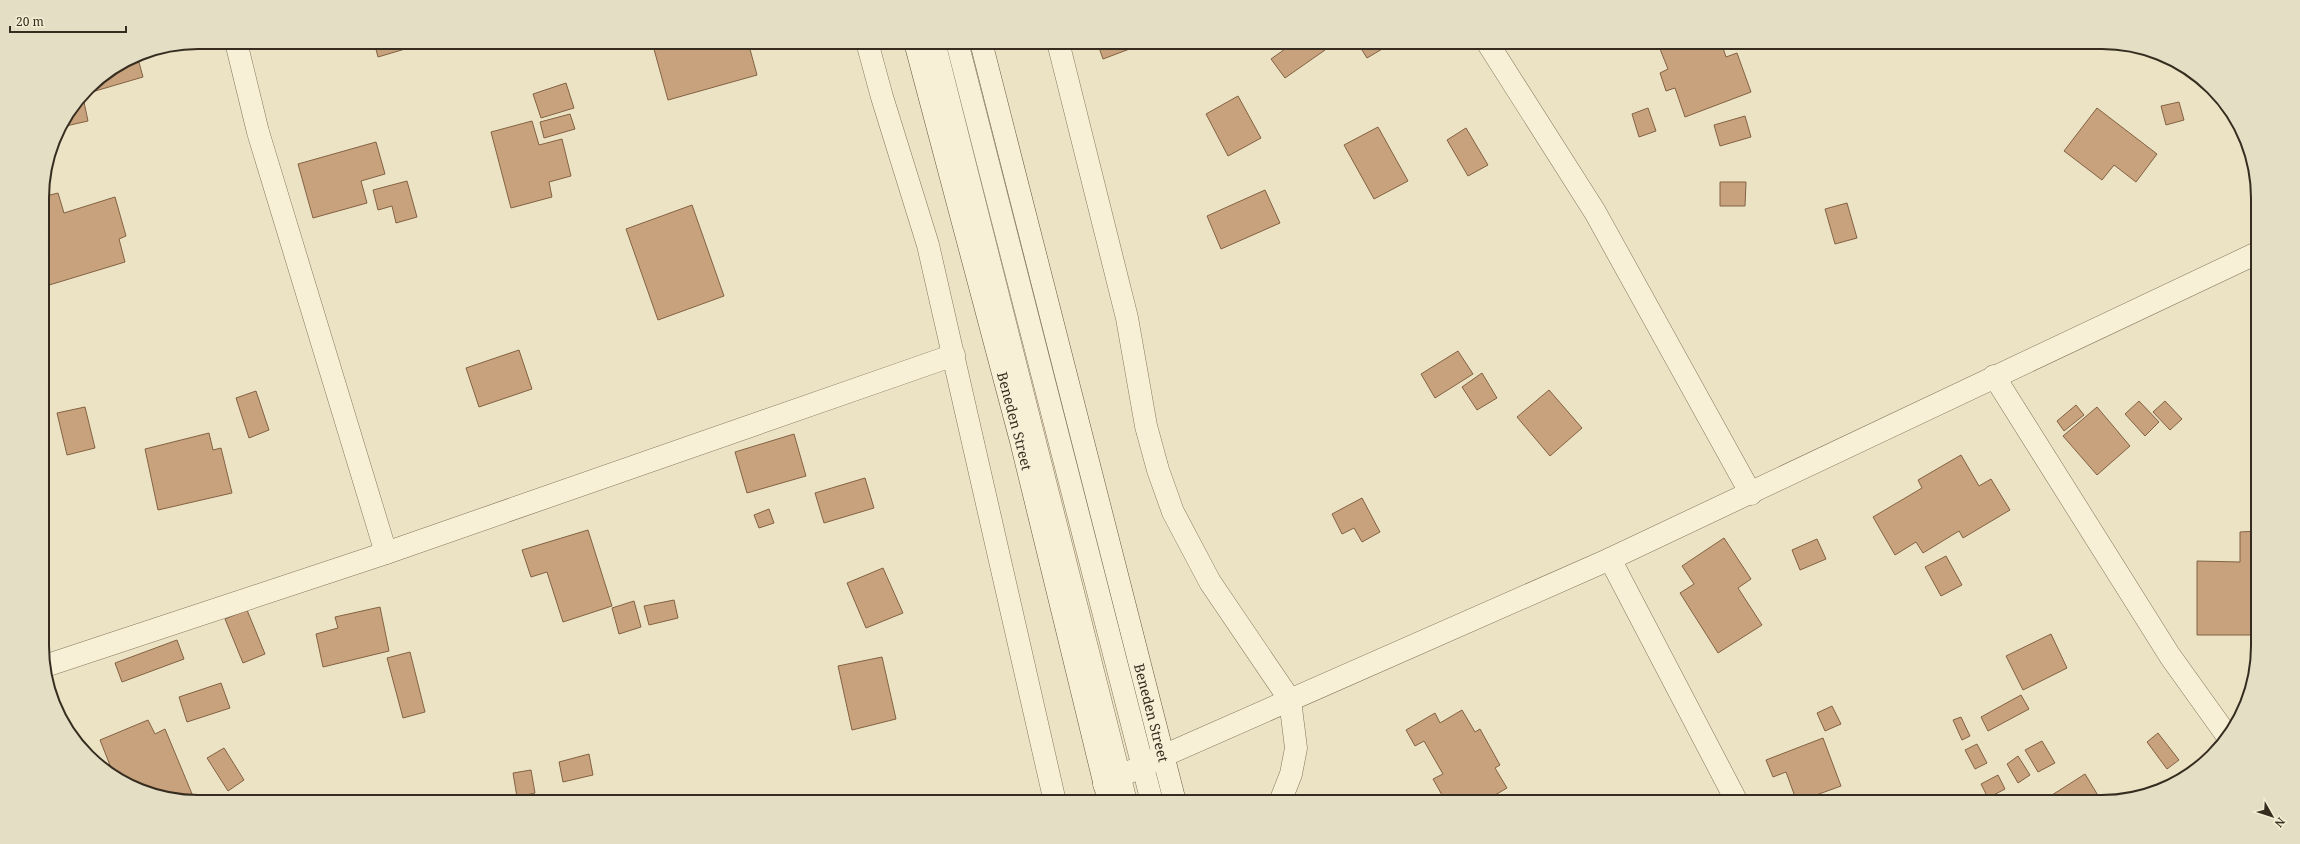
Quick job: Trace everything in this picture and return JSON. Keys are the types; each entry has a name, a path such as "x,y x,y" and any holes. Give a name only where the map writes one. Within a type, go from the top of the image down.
{"street":[{"path":"238,49 258,132 386,553"},
{"path":"869,49 882,97 928,245 954,355 1038,734 1053,795"},
{"name":"Beneden Street","path":"917,49 1111,787"},
{"path":"936,49 1111,787 1119,795"},
{"path":"959,49 1150,795"},
{"name":"Beneden Street","path":"984,49 1172,795"},
{"path":"1060,49 1127,318 1146,426 1158,470 1173,512 1210,582 1290,700 1296,748 1291,774 1283,795"},
{"path":"1491,49 1595,212 1751,494"},
{"path":"1111,787 1142,766 1163,756 1610,559 1751,494 1994,376 2251,256"},
{"path":"50,664 386,553 954,355"},
{"path":"1994,376 2170,656 2224,732"},
{"path":"1610,559 1733,795"}],"building":[{"path":"376,49 405,49 378,57"},
{"path":"654,49 750,49 757,75 668,100"},
{"path":"1099,49 1129,49 1103,59"},
{"path":"1285,49 1325,50 1285,78 1271,59"},
{"path":"1361,49 1382,49 1367,58"},
{"path":"1660,49 1723,49 1726,57 1737,53 1751,92 1685,117 1675,88 1666,91 1660,73 1668,69"},
{"path":"139,61 143,77 95,91 115,74"},
{"path":"566,83 574,108 541,118 533,94"},
{"path":"1238,96 1261,138 1228,156 1206,114"},
{"path":"84,102 88,121 68,126"},
{"path":"2179,102 2184,120 2166,125 2161,106"},
{"path":"1648,108 1656,131 1639,137 1632,114"},
{"path":"2097,108 2157,154 2136,182 2114,165 2102,180 2064,151"},
{"path":"570,114 575,129 544,138 540,122"},
{"path":"1745,116 1751,137 1720,146 1714,125"},
{"path":"532,121 539,145 562,139 571,176 549,182 552,197 511,208 491,132"},
{"path":"1378,127 1408,181 1374,199 1344,145"},
{"path":"1466,128 1488,165 1468,176 1447,140"},
{"path":"376,142 385,174 361,181 367,203 313,218 298,164"},
{"path":"407,181 417,217 396,223 392,206 378,210 373,190"},
{"path":"1720,182 1746,182 1745,206 1720,206"},
{"path":"1265,190 1280,223 1221,249 1207,216"},
{"path":"58,193 64,213 115,197 126,236 119,239 125,262 49,285 49,195"},
{"path":"1847,203 1857,238 1835,244 1825,209"},
{"path":"692,205 724,296 658,320 626,229"},
{"path":"519,350 532,389 479,407 466,368"},
{"path":"1458,351 1473,374 1435,398 1421,374"},
{"path":"1482,373 1497,398 1477,410 1462,387"},
{"path":"1549,390 1582,428 1550,456 1517,417"},
{"path":"256,391 269,430 249,438 236,398"},
{"path":"2139,401 2159,422 2145,436 2125,414"},
{"path":"2165,401 2182,419 2170,430 2153,412"},
{"path":"2076,405 2084,415 2064,431 2057,421"},
{"path":"85,407 95,448 67,455 57,413"},
{"path":"2097,407 2130,446 2097,475 2063,436"},
{"path":"209,433 213,450 221,448 232,493 158,510 145,449"},
{"path":"794,434 806,476 747,493 735,452"},
{"path":"1961,455 1979,486 1991,479 2010,510 1963,538 1959,531 1923,553 1916,542 1895,555 1873,517 1922,488 1918,480"},
{"path":"865,478 874,508 824,523 815,493"},
{"path":"1362,498 1380,532 1362,542 1354,528 1342,534 1332,514"},
{"path":"769,509 774,523 759,528 754,515"},
{"path":"588,530 612,606 563,622 547,572 531,577 522,550"},
{"path":"2251,531 2251,635 2197,635 2197,561 2240,562 2240,532"},
{"path":"1724,538 1751,579 1738,588 1762,625 1718,653 1680,593 1694,584 1682,566"},
{"path":"1817,539 1826,559 1800,570 1792,550"},
{"path":"1946,556 1962,585 1941,596 1925,567"},
{"path":"883,568 903,613 866,628 847,583"},
{"path":"674,600 678,618 649,625 644,606"},
{"path":"634,601 641,627 619,634 612,608"},
{"path":"380,607 389,651 323,667 316,634 338,628 335,617"},
{"path":"247,610 265,654 243,663 225,619"},
{"path":"2051,634 2067,668 2023,690 2006,656"},
{"path":"177,640 184,659 122,682 115,663"},
{"path":"410,652 425,712 403,718 387,658"},
{"path":"882,657 896,719 852,730 838,666"},
{"path":"221,683 230,708 187,722 179,697"},
{"path":"2021,695 2029,709 1988,731 1981,717"},
{"path":"1832,706 1841,724 1825,731 1817,713"},
{"path":"1462,710 1475,732 1480,729 1500,765 1495,768 1507,788 1495,795 1442,795 1433,779 1443,774 1424,741 1415,746 1406,730 1435,713 1440,723"},
{"path":"1961,717 1970,736 1962,740 1953,720"},
{"path":"148,720 155,734 165,729 192,795 179,794 150,787 132,780 115,770 111,767 100,740"},
{"path":"2158,733 2179,760 2167,769 2147,742"},
{"path":"1823,738 1841,786 1816,795 1794,795 1786,772 1773,777 1766,760"},
{"path":"2042,741 2055,763 2038,772 2025,750"},
{"path":"1977,744 1987,763 1975,769 1965,750"},
{"path":"224,748 244,780 228,791 207,758"},
{"path":"589,754 593,775 563,782 559,762"},
{"path":"2018,756 2030,775 2018,783 2007,764"},
{"path":"531,770 535,793 517,795 513,773"},
{"path":"2085,774 2098,795 2052,795"},
{"path":"1998,775 2005,789 1994,795 1986,795 1981,784"}]}
